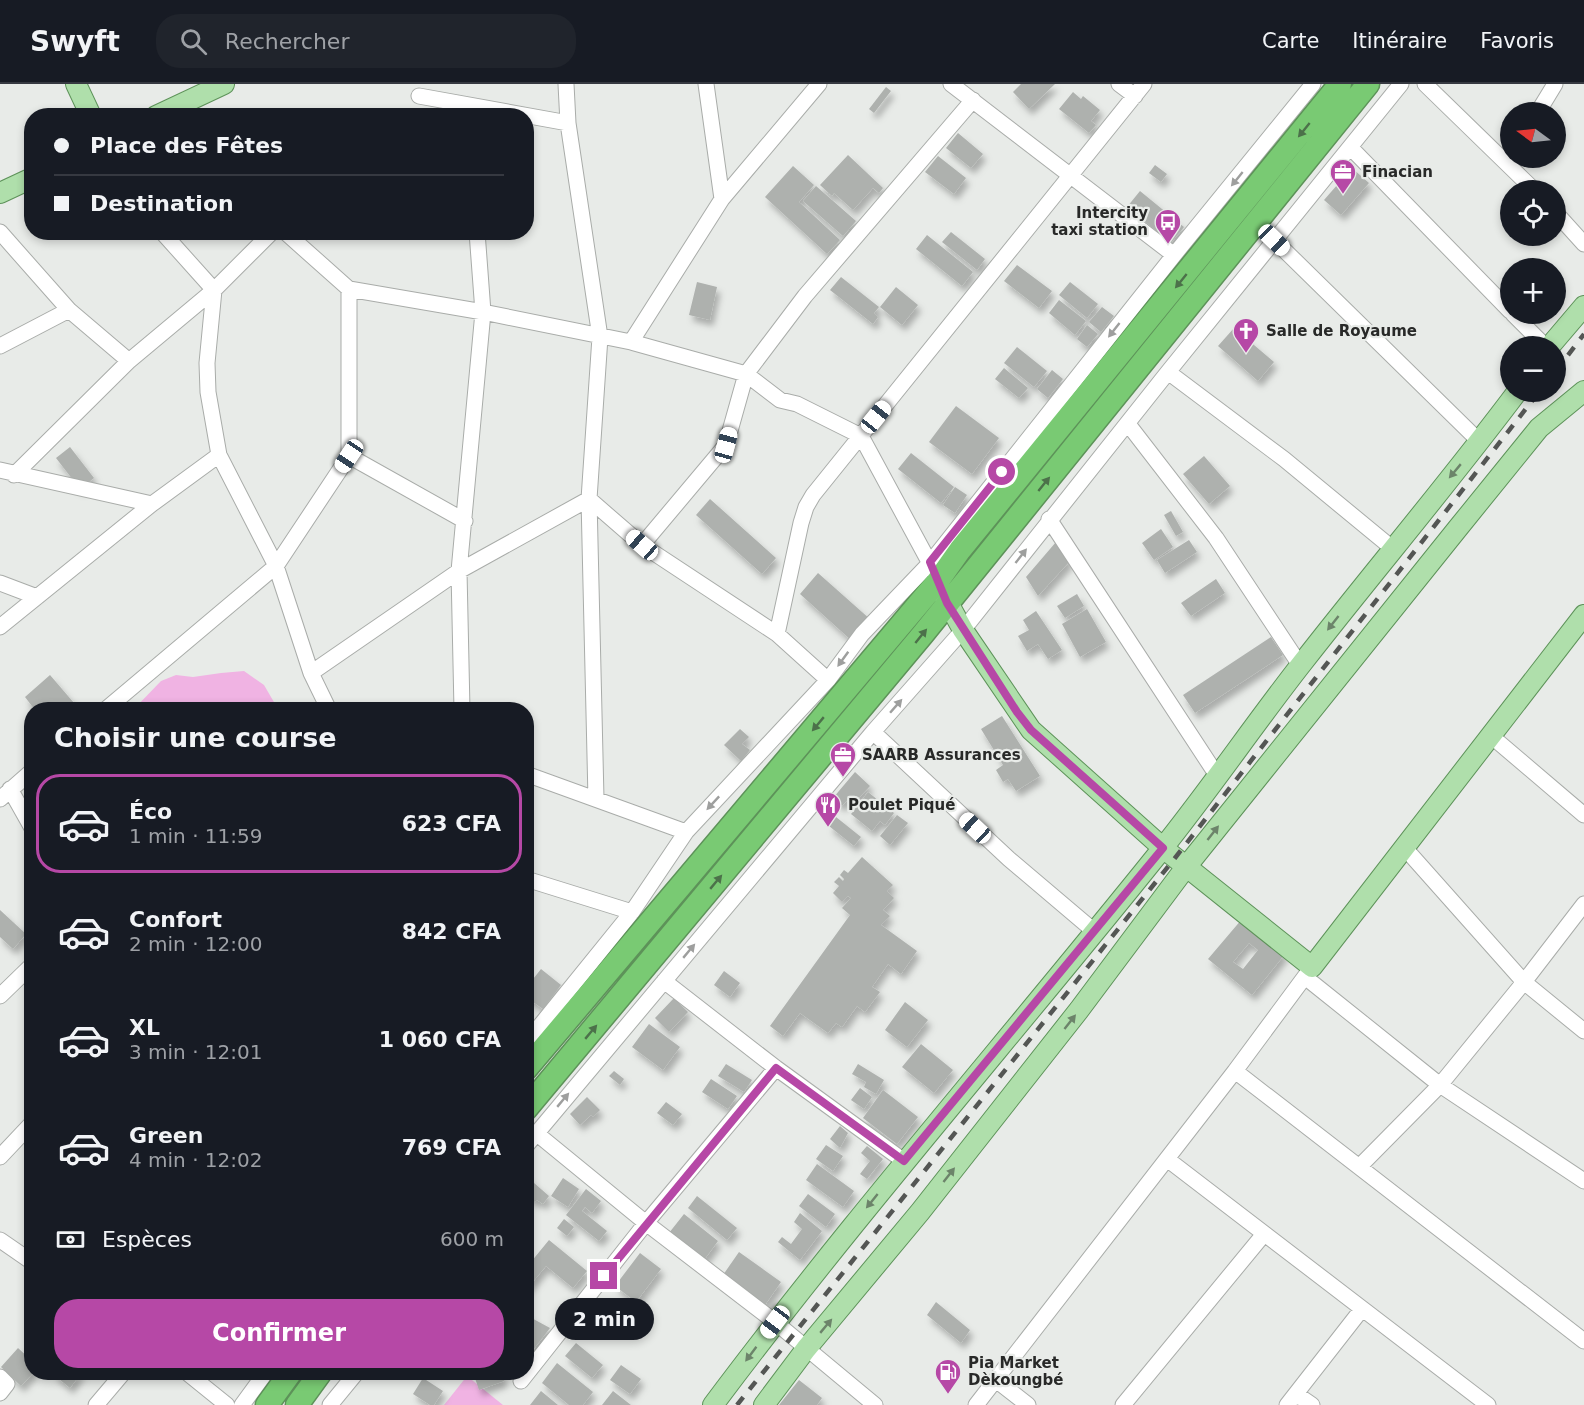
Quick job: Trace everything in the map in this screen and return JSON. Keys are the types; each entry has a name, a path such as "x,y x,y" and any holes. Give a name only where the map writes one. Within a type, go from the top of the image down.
{"highway":[{"path":"534,1059 934,572 960,550 1340,84"},
{"path":"534,1099 947,603 1368,84"},
{"path":"267,1405 285,1380"},
{"path":"297,1405 315,1380"}],"main road":[{"path":"76,84 87,108"},
{"path":"173,108 224,84"},
{"path":"0,193 24,182"},
{"path":"1558,336 1584,306"},
{"path":"764,1405 806,1349 920,1212 1079,1010 1186,867 1330,686 1539,428 1584,391"},
{"path":"712,1405 775,1322 904,1161 1163,848 1300,665 1510,402"},
{"path":"934,572 947,603 963,630 1031,730 1163,848 1309,972 1490,735 1580,628"}],"street":[{"path":"566,84 568,123 600,337 589,499 596,799"},
{"path":"706,84 722,199"},
{"path":"631,342 722,199 819,84"},
{"path":"951,84 1174,255"},
{"path":"777,634 806,507 1139,90 1119,84"},
{"path":"534,1033 632,912 686,832 828,680 862,634 934,572 1174,255 1313,84"},
{"path":"534,1136 873,732 963,630 1049,519 1401,84"},
{"path":"1425,84 1500,151"},
{"path":"1544,102 1555,84"},
{"path":"419,96 460,108"},
{"path":"642,545 726,445 746,374 805,296 973,100"},
{"path":"534,119 568,123"},
{"path":"1351,148 1500,300"},
{"path":"1517,168 1526,180"},
{"path":"1566,224 1584,244"},
{"path":"0,232 69,310 129,361"},
{"path":"169,240 214,290 207,343 207,373 219,455 276,566 311,673 325,702"},
{"path":"7,473 129,361 214,290 264,240"},
{"path":"294,240 349,289 483,312 631,342 746,374 780,400 797,404 861,436 934,572"},
{"path":"462,702 459,571 483,312 478,240"},
{"path":"1274,240 1480,442"},
{"path":"114,702 276,566 349,456 349,289"},
{"path":"0,346 69,310"},
{"path":"1524,324 1535,336"},
{"path":"1168,372 1284,459 1392,548"},
{"path":"1128,424 1216,538 1300,665"},
{"path":"0,627 152,504 219,455"},
{"path":"349,456 465,521"},
{"path":"7,473 152,504"},
{"path":"589,499 642,545 777,634 828,680"},
{"path":"311,673 459,571 589,499"},
{"path":"1049,519 1218,777"},
{"path":"0,583 37,597"},
{"path":"873,732 1009,859 1094,931"},
{"path":"1490,735 1584,814"},
{"path":"534,777 686,832"},
{"path":"24,778 5,794 24,818"},
{"path":"1403,846 1524,982 1584,1031"},
{"path":"534,881 632,912"},
{"path":"1359,1167 1440,1085 1584,904"},
{"path":"976,1405 1309,972 1440,1085 1584,1181"},
{"path":"0,996 24,973"},
{"path":"664,981 776,1068 904,1161"},
{"path":"534,1365 646,1223 776,1068"},
{"path":"1235,1071 1584,1341"},
{"path":"0,1157 24,1132"},
{"path":"536,1133 646,1223 775,1322 875,1405"},
{"path":"1167,1159 1488,1405"},
{"path":"1124,1405 1264,1234"},
{"path":"0,1240 24,1256"},
{"path":"1312,1405 1292,1399 1362,1309"},
{"path":"0,1377 7,1384 0,1393"},
{"path":"96,1405 117,1380"},
{"path":"196,1380 227,1405"},
{"path":"242,1405 261,1380"},
{"path":"330,1405 350,1380"},
{"path":"996,1380 1028,1405"}],"shaded area":[{"path":"244,671 264,685 274,702 141,702 161,681 176,675 193,677"},
{"path":"464,1380 472,1380 503,1405 444,1405"}],"building":[{"path":"1021,84 1055,84 1029,109 1013,92"},
{"path":"886,87 891,91 874,113 869,109"},
{"path":"1073,92 1081,99 1083,96 1100,110 1091,121 1096,125 1089,133 1059,109"},
{"path":"958,133 983,154 971,168 946,148"},
{"path":"848,155 883,188 879,193 873,188 853,210 834,193 832,196 820,185"},
{"path":"938,156 966,178 954,194 925,172"},
{"path":"1155,165 1167,174 1161,182 1149,173"},
{"path":"793,166 814,185 799,202 840,240 827,254 765,197"},
{"path":"1352,168 1369,183 1341,215 1324,200"},
{"path":"816,186 856,221 843,236 803,201"},
{"path":"1140,191 1184,227 1171,243 1127,207"},
{"path":"951,232 985,259 977,270 942,242"},
{"path":"927,235 973,272 962,286 916,249"},
{"path":"1017,265 1052,291 1039,308 1004,281"},
{"path":"841,277 879,307 874,313 878,317 873,324 830,290"},
{"path":"697,282 717,287 710,320 689,315"},
{"path":"1070,282 1098,304 1087,318 1059,295"},
{"path":"896,287 918,305 902,325 880,307"},
{"path":"1059,300 1086,321 1075,335 1049,313"},
{"path":"1102,307 1114,316 1101,332 1089,322"},
{"path":"1087,325 1098,334 1087,347 1077,339"},
{"name":"Salle de Royaume","path":"1234,328 1274,362 1258,381 1218,346"},
{"path":"1017,347 1047,371 1034,387 1004,363"},
{"path":"1004,368 1028,388 1019,398 995,379"},
{"path":"1052,370 1063,379 1048,398 1037,389"},
{"path":"956,406 999,438 972,474 929,442"},
{"path":"70,447 94,478 80,489 56,458"},
{"path":"911,453 954,487 941,503 898,469"},
{"path":"1204,456 1230,486 1209,504 1183,474"},
{"path":"955,487 967,495 955,513 943,505"},
{"path":"710,499 776,558 762,574 696,515"},
{"path":"1171,511 1183,532 1176,536 1164,515"},
{"path":"1161,529 1173,547 1154,560 1142,543"},
{"path":"1189,540 1197,552 1165,573 1157,560"},
{"path":"1056,542 1070,561 1038,596 1026,577"},
{"path":"818,573 871,620 852,641 800,594"},
{"path":"1216,579 1225,593 1191,616 1181,603"},
{"path":"1077,594 1084,606 1065,618 1057,606"},
{"path":"1087,609 1106,642 1080,657 1062,624"},
{"path":"1036,611 1062,650 1048,659 1038,644 1027,651 1018,636 1029,630 1023,620"},
{"path":"1271,637 1283,655 1195,713 1183,695"},
{"path":"50,675 73,702 29,702 25,697"},
{"path":"1002,716 1040,776 1016,791 1008,779 1003,782 996,770 1003,765 981,729"},
{"path":"740,729 749,737 742,744 750,750 741,761 724,745"},
{"path":"855,772 870,786 856,801 851,796 842,806 833,798"},
{"path":"868,792 894,813 885,825 880,821 872,831 851,814"},
{"path":"897,815 908,823 890,845 880,836"},
{"path":"836,817 861,837 854,846 829,826"},
{"path":"862,857 893,885 887,891 894,898 883,910 890,916 881,925 917,951 901,974 888,964 872,987 880,992 865,1012 857,1006 842,1027 836,1023 828,1033 800,1013 783,1036 770,1026 850,915 842,908 851,898 848,896 842,902 833,893 839,886 834,882 839,877 843,881 840,875 844,870 848,873"},
{"path":"0,910 24,932 24,936 13,949 0,937"},
{"path":"1242,919 1285,954 1252,995 1208,959","holes":["1249,943 1258,950 1243,969 1233,962"]},
{"path":"541,969 561,985 543,1009 534,1003 534,978"},
{"path":"724,971 740,983 730,997 714,985"},
{"path":"674,998 688,1012 669,1032 655,1018"},
{"path":"905,1002 928,1020 907,1047 885,1030"},
{"path":"649,1024 680,1047 663,1070 632,1047"},
{"path":"921,1044 953,1070 934,1093 902,1067"},
{"path":"726,1064 752,1080 744,1092 718,1076"},
{"path":"858,1064 884,1080 876,1094 864,1087 866,1082 852,1074"},
{"path":"614,1071 624,1079 620,1085 609,1076"},
{"path":"711,1079 737,1096 728,1109 702,1092"},
{"path":"860,1088 872,1097 864,1109 851,1100"},
{"path":"883,1090 918,1117 897,1144 863,1118"},
{"path":"587,1097 600,1110 580,1125 570,1114"},
{"path":"666,1102 682,1114 673,1125 657,1113"},
{"path":"840,1126 848,1133 840,1148 830,1139"},
{"path":"826,1145 843,1156 833,1171 816,1159"},
{"path":"867,1146 883,1159 867,1179 860,1174 870,1161 861,1153"},
{"path":"817,1164 854,1191 843,1207 806,1180"},
{"path":"563,1178 579,1189 568,1207 551,1196"},
{"path":"534,1183 549,1196 543,1204 537,1200 535,1202"},
{"path":"586,1189 601,1201 592,1213 585,1207 582,1211 607,1231 599,1241 566,1215"},
{"path":"808,1194 835,1214 826,1227 799,1206"},
{"path":"697,1196 737,1228 727,1240 688,1208"},
{"path":"800,1213 822,1231 800,1260 778,1242 782,1237 791,1244 802,1229 794,1222"},
{"path":"684,1214 718,1241 704,1260 669,1233"},
{"path":"564,1219 574,1227 567,1236 557,1228"},
{"path":"549,1240 587,1271 573,1288 546,1266 534,1280 534,1258"},
{"path":"739,1252 781,1282 765,1305 723,1275"},
{"path":"640,1253 661,1269 636,1302 615,1286"},
{"path":"936,1302 970,1330 961,1343 927,1315"},
{"path":"534,1319 550,1328 534,1349"},
{"path":"576,1343 603,1365 592,1378 565,1356"},
{"path":"18,1348 24,1354 24,1380 27,1380 21,1386 1,1367"},
{"path":"557,1363 593,1392 583,1405 569,1405 542,1383"},
{"path":"621,1365 641,1379 630,1394 610,1380"},
{"path":"60,1380 76,1380 70,1388"},
{"path":"422,1380 426,1380 443,1391 434,1405 430,1405 413,1394"},
{"path":"476,1380 504,1380 504,1381 479,1390"},
{"path":"799,1380 822,1398 817,1405 779,1405"},
{"path":"541,1391 558,1405 530,1405"},
{"path":"613,1391 631,1405 602,1405"}],"railway":[{"path":"1566,358 1584,334"},
{"path":"737,1405 1175,858 1531,402"}],"place":[{"name":"Finacian","path":"1343,195"},
{"name":"Intercity taxi station","path":"1168,245"},
{"name":"Salle de Royaume","path":"1246,354"},
{"name":"SAARB Assurances","path":"843,778"},
{"name":"Poulet Piqué","path":"828,828"},
{"name":"Pia Market Dèkoungbé","path":"948,1395"}],"route":[{"path":"604,1276 776,1068 904,1161 1163,848 1031,730 947,603 930,562 1002,472"}]}
